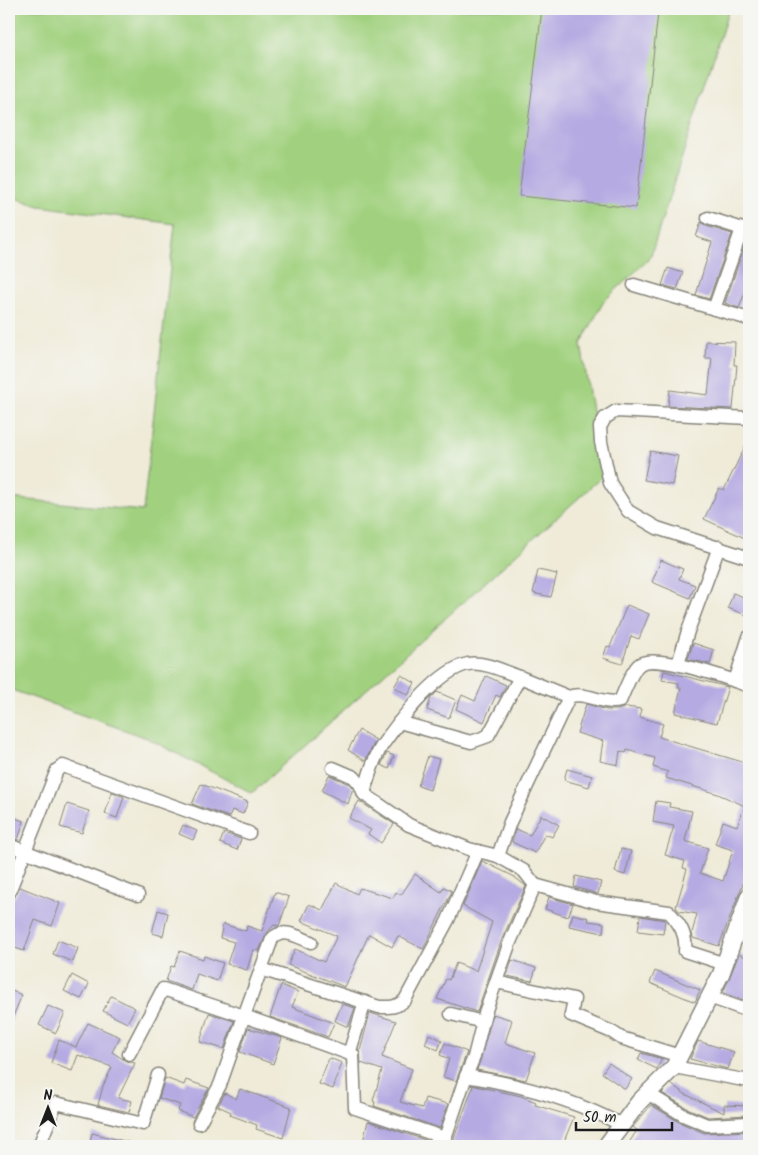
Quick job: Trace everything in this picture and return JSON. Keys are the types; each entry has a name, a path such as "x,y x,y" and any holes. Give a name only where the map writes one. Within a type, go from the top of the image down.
{"street":[{"path":"708,218 746,230 714,309"},
{"path":"634,285 749,319"},
{"path":"749,418 616,411 605,418 600,427 601,442 610,483 628,511 657,528 749,558"},
{"path":"678,664 688,631 719,548"},
{"path":"735,681 749,637"},
{"path":"498,856 510,822 569,697 576,694 613,703 620,701 638,665 648,660 678,664 749,686"},
{"path":"364,794 373,765 398,722 434,684 468,664 483,665 520,677 569,697"},
{"path":"398,722 471,742 481,739 488,736 520,677"},
{"path":"9,892 58,770 64,766 249,833"},
{"path":"333,768 354,777 360,784 364,794 409,825 478,852 498,856 524,871 535,885 596,902 669,912 677,920 687,939 685,951 724,964"},
{"path":"9,845 138,895"},
{"path":"261,969 379,1007 394,1007 405,1000 448,920 478,852"},
{"path":"129,1054 163,988 353,1055 354,1108 444,1142 474,1058 496,982 535,885"},
{"path":"606,1146 677,1061 724,964 749,896"},
{"path":"199,1124 220,1085 272,939 282,932 311,942"},
{"path":"496,982 574,999 571,1015 677,1061 749,1081"},
{"path":"709,997 749,1011"},
{"path":"349,1054 365,1002"},
{"path":"451,1014 483,1022"},
{"path":"39,1146 56,1103 143,1124 158,1075"},
{"path":"466,1076 498,1081 593,1109 622,1125"},
{"path":"649,1094 682,1115 707,1125 749,1123"}],"green space":[{"path":"9,9 729,9 650,258 604,301 581,344 603,476 252,793 147,738 9,689 9,498 143,511 175,224 39,206 9,196"}],"building":[{"path":"542,9 616,9 658,13 636,208 519,196"},
{"path":"701,222 706,226 732,234 709,299 696,295 712,242 696,237"},
{"path":"747,239 749,239 749,287 747,287 739,308 725,303"},
{"path":"668,268 683,273 677,289 662,285"},
{"path":"706,341 735,342 734,365 737,365 733,409 668,406 670,390 708,395 712,358 705,358"},
{"path":"749,438 749,540 704,519 719,488 724,490"},
{"path":"650,451 678,456 672,485 644,480"},
{"path":"661,560 683,569 679,579 695,585 690,598 652,582"},
{"path":"538,570 557,574 551,597 533,593"},
{"path":"733,593 749,599 749,616 728,608"},
{"path":"627,605 649,614 639,639 631,636 622,664 603,658 607,646 610,647"},
{"path":"693,643 714,650 710,664 688,659"},
{"path":"664,671 728,687 717,723 675,713 681,688 678,688 679,683 662,680"},
{"path":"401,675 415,683 408,695 394,687"},
{"path":"486,676 506,685 500,697 496,695 484,722 456,709 462,695 475,701"},
{"path":"437,692 456,700 449,718 427,710 431,698"},
{"path":"586,704 607,710 618,710 626,707 641,709 640,717 663,724 659,737 749,764 749,868 719,946 693,938 692,933 697,914 679,911 676,907 687,869 683,868 685,861 665,855 674,826 653,822 656,801 670,803 669,807 692,811 685,841 708,848 700,873 723,881 733,850 715,844 723,821 737,826 745,806 718,794 666,778 668,772 653,767 655,758 627,750 626,753 620,751 618,765 600,761 603,741 577,733"},
{"path":"359,730 376,740 365,761 348,750"},
{"path":"387,753 394,756 389,769 381,765"},
{"path":"428,756 439,759 430,790 418,786"},
{"path":"567,769 592,776 589,787 564,780"},
{"path":"329,775 349,784 353,788 348,804 322,791"},
{"path":"201,784 248,802 243,814 232,810 229,817 192,804"},
{"path":"112,792 124,797 117,818 105,814"},
{"path":"359,801 394,824 381,843 368,834 371,830 349,818"},
{"path":"67,804 89,811 82,833 60,827"},
{"path":"541,815 559,825 552,837 545,834 535,853 512,842 516,829 530,835"},
{"path":"9,816 24,821 18,840 9,837"},
{"path":"183,825 197,831 193,840 179,834"},
{"path":"224,833 241,839 237,850 220,843"},
{"path":"621,849 631,851 625,875 615,872"},
{"path":"482,861 513,876 526,886 502,939 477,1012 437,999 446,979 449,980 456,963 476,971 492,922 463,906"},
{"path":"415,874 441,892 444,887 452,891 423,949 398,936 392,947 369,934 345,987 288,965 295,949 324,962 337,936 301,921 309,904 322,910 336,883 357,894 360,888 393,898 396,892 401,895"},
{"path":"576,876 601,882 598,894 574,887"},
{"path":"20,887 60,903 52,926 35,920 24,951 9,946 9,900 14,898"},
{"path":"275,892 289,897 279,926 274,925 267,933 259,951 253,950 247,970 227,964 234,942 220,938 223,924 246,931 247,926 262,931"},
{"path":"549,897 573,904 568,917 545,909"},
{"path":"158,910 168,913 163,936 152,933"},
{"path":"573,914 589,918 588,921 604,923 603,933 569,926"},
{"path":"640,916 665,920 663,934 638,931"},
{"path":"58,940 78,948 73,962 53,954"},
{"path":"180,951 203,959 204,956 223,963 217,981 197,974 192,990 166,981 171,966 174,967"},
{"path":"739,954 749,959 749,1002 723,993"},
{"path":"512,960 536,968 532,981 507,976"},
{"path":"655,971 700,990 695,1002 650,983"},
{"path":"72,975 89,984 81,999 64,991"},
{"path":"281,985 298,992 292,1007 334,1023 328,1037 270,1017"},
{"path":"9,990 22,995 9,1026"},
{"path":"111,996 135,1008 127,1023 103,1011"},
{"path":"342,1004 355,1008 348,1027 335,1021"},
{"path":"48,1006 65,1013 56,1033 39,1025"},
{"path":"209,1013 234,1021 224,1049 200,1042"},
{"path":"370,1013 396,1021 382,1057 412,1069 400,1102 422,1108 425,1098 448,1104 440,1128 374,1106 375,1102 373,1101 382,1070 361,1063 360,1051"},
{"path":"493,1014 512,1020 505,1043 535,1053 526,1080 477,1070"},
{"path":"88,1023 120,1037 112,1052 126,1061 135,1063 118,1098 132,1101 129,1112 98,1105 103,1086 112,1067 78,1055 72,1071 51,1063 59,1040 76,1047"},
{"path":"248,1028 282,1038 273,1064 240,1052"},
{"path":"429,1034 442,1040 438,1050 425,1044"},
{"path":"698,1041 734,1052 728,1069 690,1059"},
{"path":"445,1043 467,1052 456,1081 443,1077 449,1059 440,1055"},
{"path":"641,1053 662,1059 657,1069 638,1060"},
{"path":"329,1058 342,1063 333,1089 319,1084"},
{"path":"609,1063 632,1079 625,1089 602,1073"},
{"path":"165,1078 184,1085 186,1080 209,1088 193,1117 178,1111 180,1105 159,1098"},
{"path":"671,1084 685,1094 724,1113 724,1105 749,1106 749,1115 708,1117 687,1108 662,1093"},
{"path":"471,1085 521,1096 536,1102 535,1105 574,1117 562,1146 451,1146 473,1087"},
{"path":"240,1089 291,1107 283,1138 256,1129 257,1125 230,1115 231,1112 218,1106 225,1093 236,1099"},
{"path":"651,1105 679,1122 704,1133 749,1131 748,1146 627,1146 637,1130 633,1127"},
{"path":"368,1121 434,1143 434,1146 362,1146"},
{"path":"92,1133 132,1143 131,1146 89,1146"}]}
